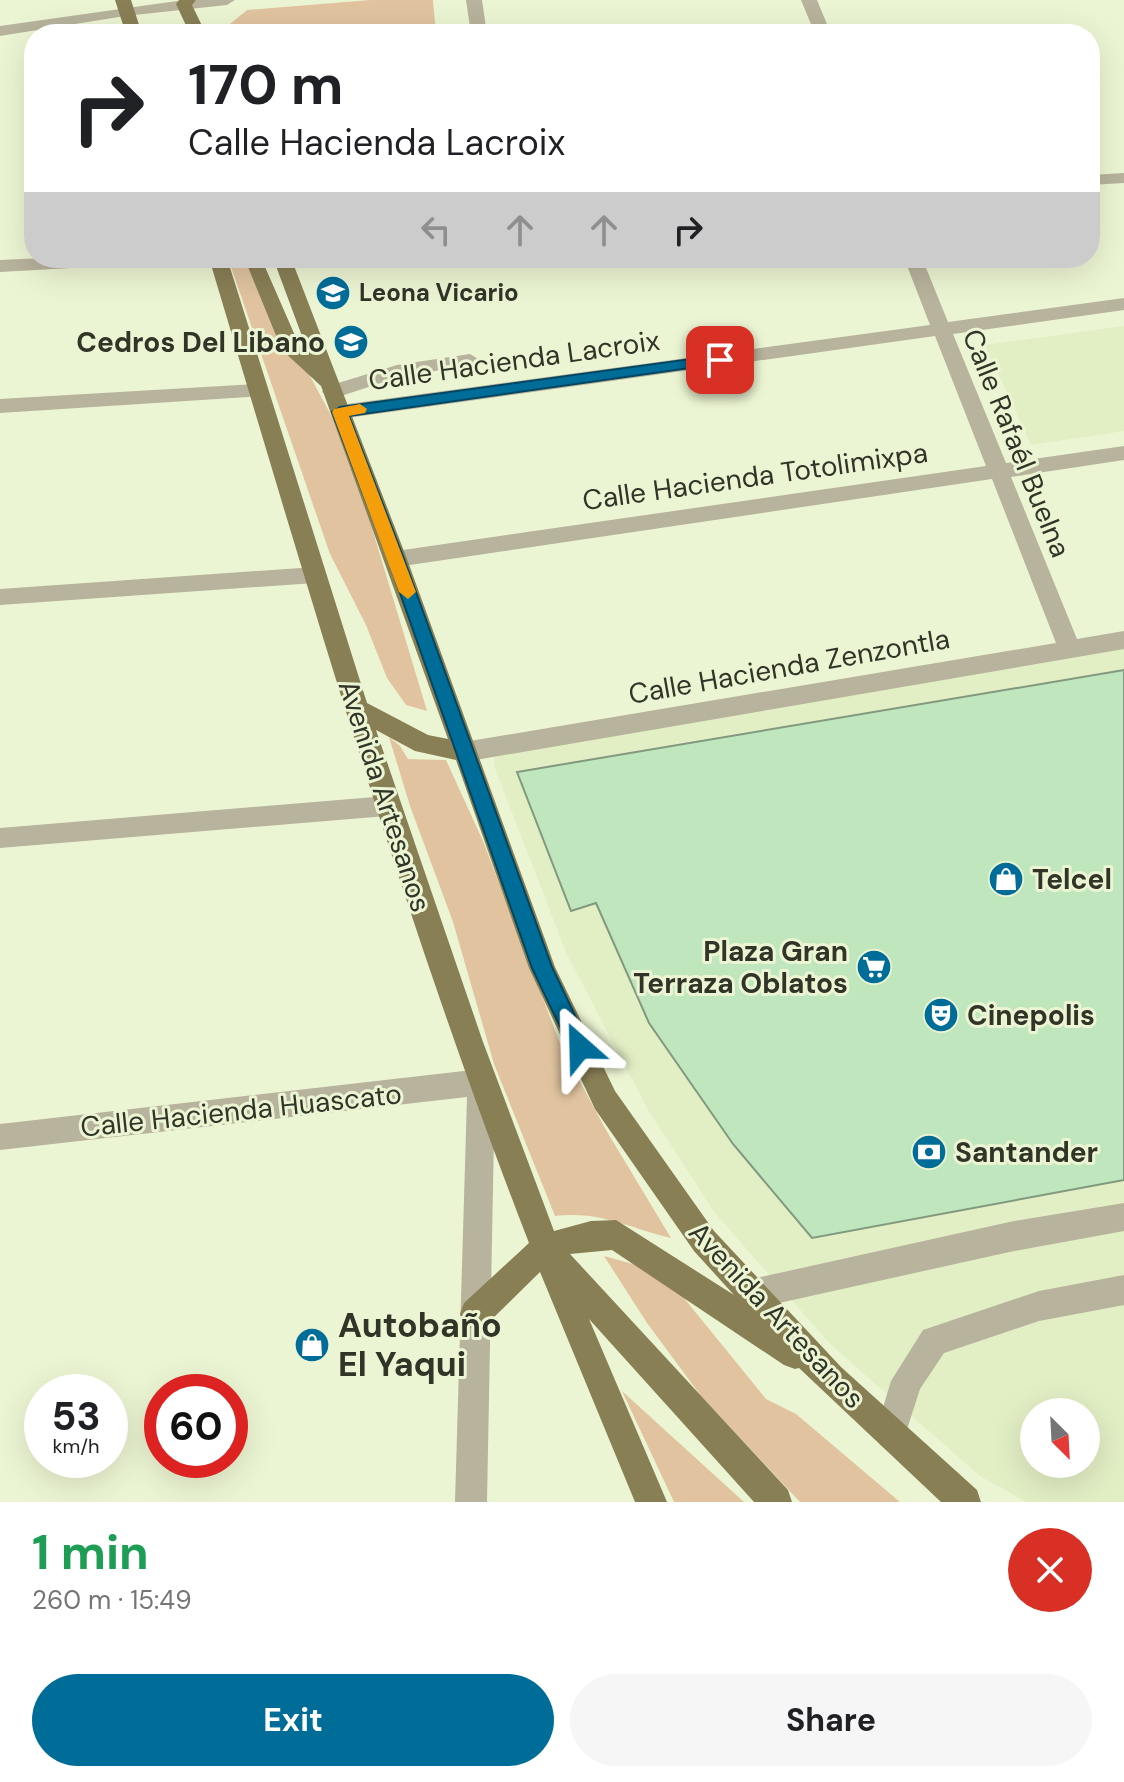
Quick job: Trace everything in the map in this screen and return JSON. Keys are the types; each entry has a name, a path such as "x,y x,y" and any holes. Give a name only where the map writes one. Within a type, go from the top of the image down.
{"main road":[{"path":"186,2 194,24"},
{"name":"Avenida Artesanos","path":"221,268 387,806 481,1082 587,1360 651,1502"},
{"path":"258,268 292,350 334,396"},
{"name":"Avenida Artesanos","path":"286,268 396,559 542,968 605,1100 704,1241 830,1378 965,1502"},
{"path":"356,708 423,744 464,752"},
{"path":"475,1314 544,1248 594,1233 616,1235 830,1378"},
{"path":"544,1248 776,1502"}],"street":[{"path":"35,24 124,6 227,0"},
{"path":"474,0 478,24"},
{"path":"809,0 819,24"},
{"path":"0,31 24,26"},
{"path":"1100,179 1124,178"},
{"path":"0,266 24,265"},
{"name":"Calle Rafaél Buelna","path":"917,268 1070,649"},
{"name":"Calle Hacienda Lacroix","path":"334,396 941,329 1124,304"},
{"path":"334,396 397,371 470,360"},
{"path":"0,406 258,391"},
{"name":"Calle Hacienda Totolimixpa","path":"396,559 1124,453"},
{"path":"0,597 315,575"},
{"name":"Calle Hacienda Zenzontla","path":"464,752 1124,640"},
{"path":"0,838 387,806"},
{"path":"471,1502 481,1082"},
{"name":"Calle Hacienda Huascato","path":"0,1137 481,1082"},
{"path":"752,1294 1014,1236 1124,1217"},
{"path":"891,1434 907,1381 934,1341 1039,1306 1124,1290"}],"shaded area":[{"path":"370,0 433,0 435,24 230,24 247,10"},
{"path":"231,268 252,268 347,445 427,711 406,705 387,678 366,625 330,554"},
{"path":"1124,326 1124,431 1031,445 985,345"},
{"name":"Plaza Gran Terraza Oblatos","path":"1124,644 1124,1502 1026,1502 980,1476 830,1344 715,1213 648,1110 566,952 494,766 495,756"},
{"path":"389,737 400,746 408,759 446,760 483,841 561,1046 606,1130 671,1238 601,1218 555,1216 494,1064 453,922 410,806"},
{"path":"604,1256 647,1268 675,1287 766,1399 796,1414 900,1502 800,1502 701,1396 647,1323"},
{"path":"622,1391 744,1502 674,1502"}],"building":[{"name":"Plaza Gran Terraza Oblatos","path":"1124,670 1124,1180 812,1238 733,1144 649,1023 596,903 571,911 517,772"}],"slow traffic":[{"path":"360,409 340,412 408,592"}],"place":[{"name":"Leona Vicario","path":"333,293"},
{"name":"Cedros Del Libano","path":"351,342"},
{"name":"Telcel","path":"1006,879"},
{"name":"Plaza Gran Terraza Oblatos","path":"874,967"},
{"name":"Cinepolis","path":"941,1015"},
{"name":"Santander","path":"929,1152"},
{"name":"Autobaño El Yaqui","path":"312,1345"}],"route":[{"path":"580,1047 542,968 396,559 340,412 720,360"}]}
